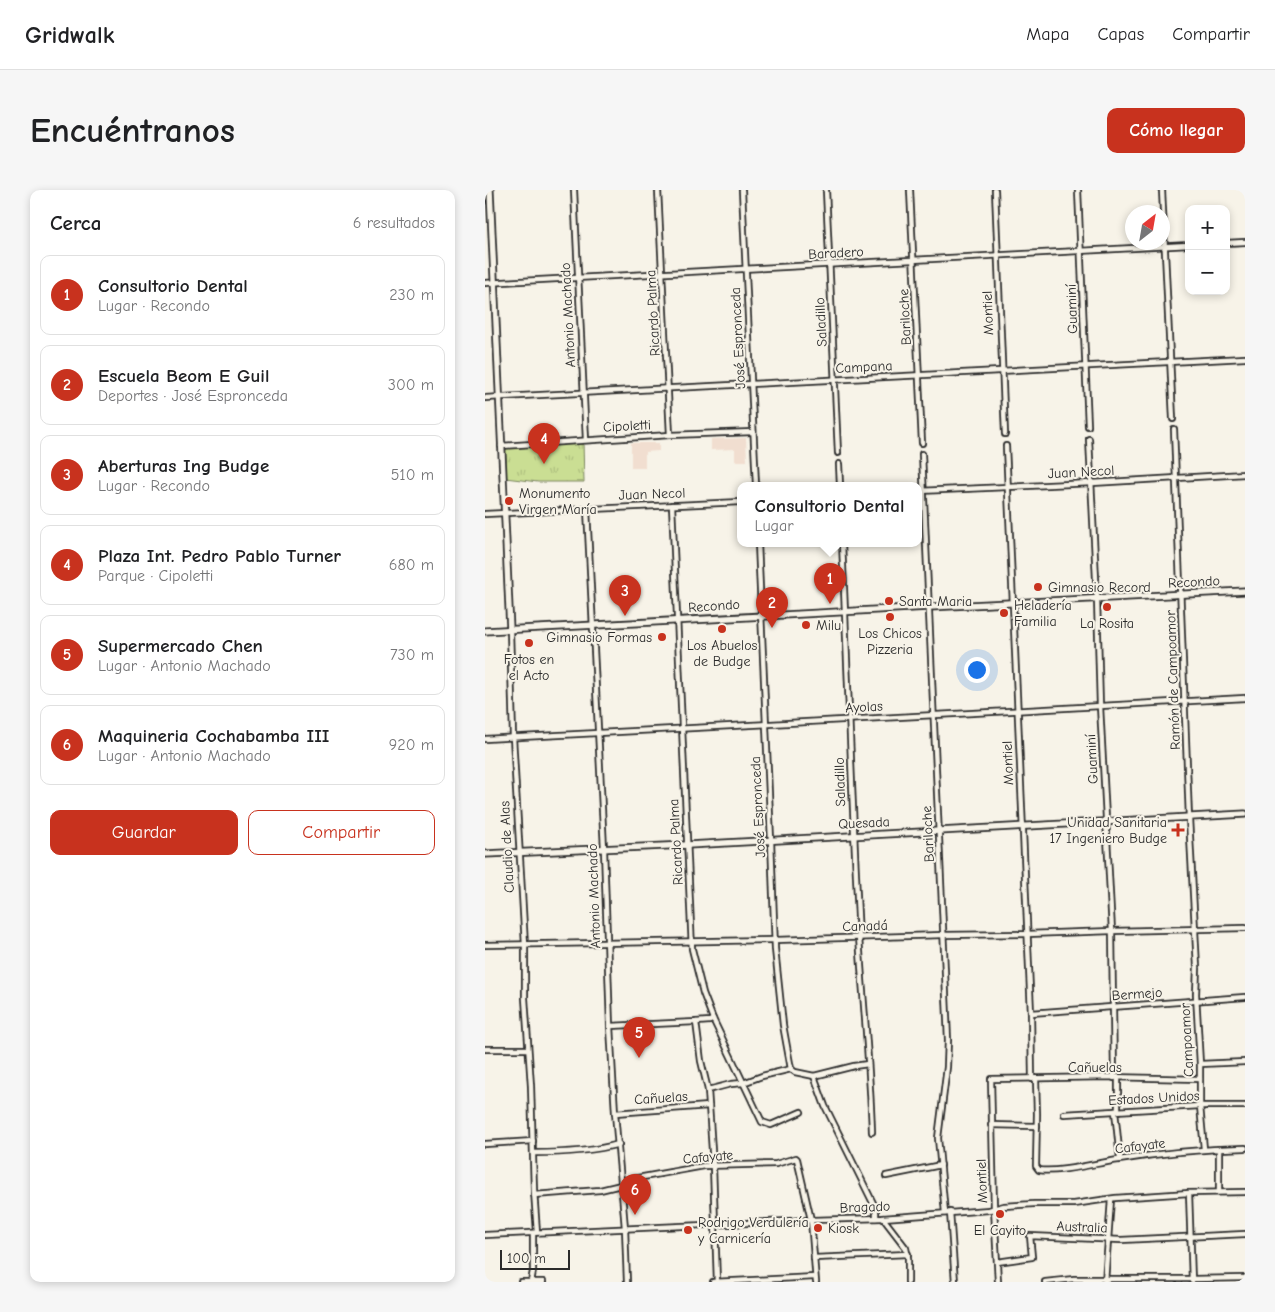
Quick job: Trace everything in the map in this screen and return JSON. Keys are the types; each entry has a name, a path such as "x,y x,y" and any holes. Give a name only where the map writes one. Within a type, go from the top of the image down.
{"street":[{"name":"Claudio de Alas","path":"490,190 513,737 531,1086 535,1232 531,1282"},
{"name":"Antonio Machado","path":"574,190 586,440"},
{"name":"Ricardo Palma","path":"658,190 670,435"},
{"name":"José Espronceda","path":"742,190 756,482"},
{"name":"Saladillo","path":"827,190 838,453"},
{"name":"Bariloche","path":"910,190 922,443"},
{"name":"Montiel","path":"995,190 1005,434"},
{"name":"Guaminí","path":"1078,190 1088,426"},
{"path":"1162,190 1163,205"},
{"path":"1230,243 1245,242"},
{"name":"Baradero","path":"1170,247 1185,245"},
{"name":"Baradero","path":"485,283 1125,249"},
{"path":"1165,250 1173,419"},
{"name":"Campana","path":"485,398 1245,358"},
{"name":"Ramón de Campoamor","path":"1174,429 1195,930"},
{"name":"Cipoletti","path":"501,446 670,435 753,432"},
{"name":"Guaminí","path":"1089,439 1112,931 1113,1007 1120,1160"},
{"name":"Montiel","path":"1006,446 1037,1126 1036,1166 1039,1170"},
{"name":"Bariloche","path":"921,482 922,454"},
{"path":"839,464 840,482"},
{"name":"Juan Necol","path":"922,491 1245,474"},
{"name":"Juan Necol","path":"485,514 737,502"},
{"name":"Bariloche","path":"922,504 930,607 948,1049 938,1138 955,1282"},
{"name":"Ricardo Palma","path":"671,505 678,621 691,942 701,988 713,1019 762,1122 771,1125 801,1112"},
{"name":"Antonio Machado","path":"587,509 604,848 610,1026 625,1228 627,1282"},
{"name":"José Espronceda","path":"758,547 775,940 783,1025 791,1069"},
{"name":"Saladillo","path":"843,547 859,938 871,1087 872,1132"},
{"name":"Recondo","path":"485,631 1245,591"},
{"name":"Ayolas","path":"485,739 849,719 1017,712 1245,698"},
{"name":"Quesada","path":"485,854 688,845 1245,814"},
{"name":"Canadá","path":"485,945 691,942 1245,928"},
{"name":"Campoamor","path":"1195,930 1200,1106 1204,1149"},
{"name":"Bermejo","path":"1031,1013 1245,997"},
{"path":"610,1026 695,1022 713,1019"},
{"path":"695,1022 701,1061 709,1090 717,1282"},
{"path":"485,1049 528,1048"},
{"path":"1200,1064 1245,1062"},
{"path":"709,1090 743,1083 791,1069 795,1072 814,1076 868,1064"},
{"path":"814,1076 825,1106 876,1209 876,1218"},
{"name":"Montiel","path":"991,1079 991,1125 998,1282"},
{"name":"Cañuelas","path":"991,1079 1200,1079"},
{"name":"Cañuelas","path":"615,1112 709,1106"},
{"name":"Estados Unidos","path":"1064,1114 1200,1106 1245,1106"},
{"path":"991,1125 1037,1126"},
{"path":"485,1144 533,1141"},
{"path":"533,1153 558,1153 610,1147 619,1144"},
{"path":"1219,1148 1219,1192"},
{"name":"Cafayate","path":"1039,1170 1061,1169 1204,1149 1245,1148"},
{"name":"Cafayate","path":"534,1195 600,1190 664,1172 713,1166 776,1164 796,1158 811,1220"},
{"path":"886,1176 941,1165"},
{"name":"Bragado","path":"485,1235 883,1218 989,1210 1004,1206 1074,1204 1189,1193 1245,1192"},
{"path":"1189,1193 1192,1281"},
{"path":"1105,1280 1111,1199"},
{"path":"883,1218 904,1244 908,1254 908,1282"},
{"path":"713,1282 816,1280 811,1220"},
{"name":"Australia","path":"997,1262 1032,1258 1030,1236 1121,1240 1245,1234"},
{"path":"814,1258 908,1254"},
{"path":"1045,1282 1073,1278 1192,1281 1245,1278"},
{"path":"521,1282 543,1282"}],"shaded area":[{"path":"746,438 747,461 735,461 735,449 711,450 711,439"},
{"path":"631,443 659,443 659,451 645,452 645,468 631,468"}],"green space":[{"path":"583,442 584,482 538,482 505,478 503,448"}],"place":[{"name":"Plaza Int. Pedro Pablo Turner","path":"544,464"},
{"name":"Monumento Virgen María","path":"509,501"},
{"name":"Gimnasio Record","path":"1038,587"},
{"name":"Santa Maria","path":"889,601"},
{"name":"Consultorio Dental","path":"830,604"},
{"name":"La Rosita","path":"1107,607"},
{"name":"Heladería Familia","path":"1004,613"},
{"name":"Aberturas Ing Budge","path":"625,616"},
{"name":"Los Chicos Pizzeria","path":"890,617"},
{"name":"Milu","path":"806,625"},
{"name":"Escuela Beom E Guil","path":"772,628"},
{"name":"Los Abuelos de Budge","path":"722,629"},
{"name":"Gimnasio Formas","path":"662,637"},
{"name":"Fotos en el Acto","path":"529,643"},
{"name":"Unidad Sanitaria 17 Ingeniero Budge","path":"1178,830"},
{"name":"Supermercado Chen","path":"639,1058"},
{"name":"El Cayito","path":"1000,1214"},
{"name":"Maquineria Cochabamba III","path":"635,1215"},
{"name":"Kiosk","path":"818,1228"},
{"name":"Rodrigo Verdulería y Carnicería","path":"688,1230"}]}
